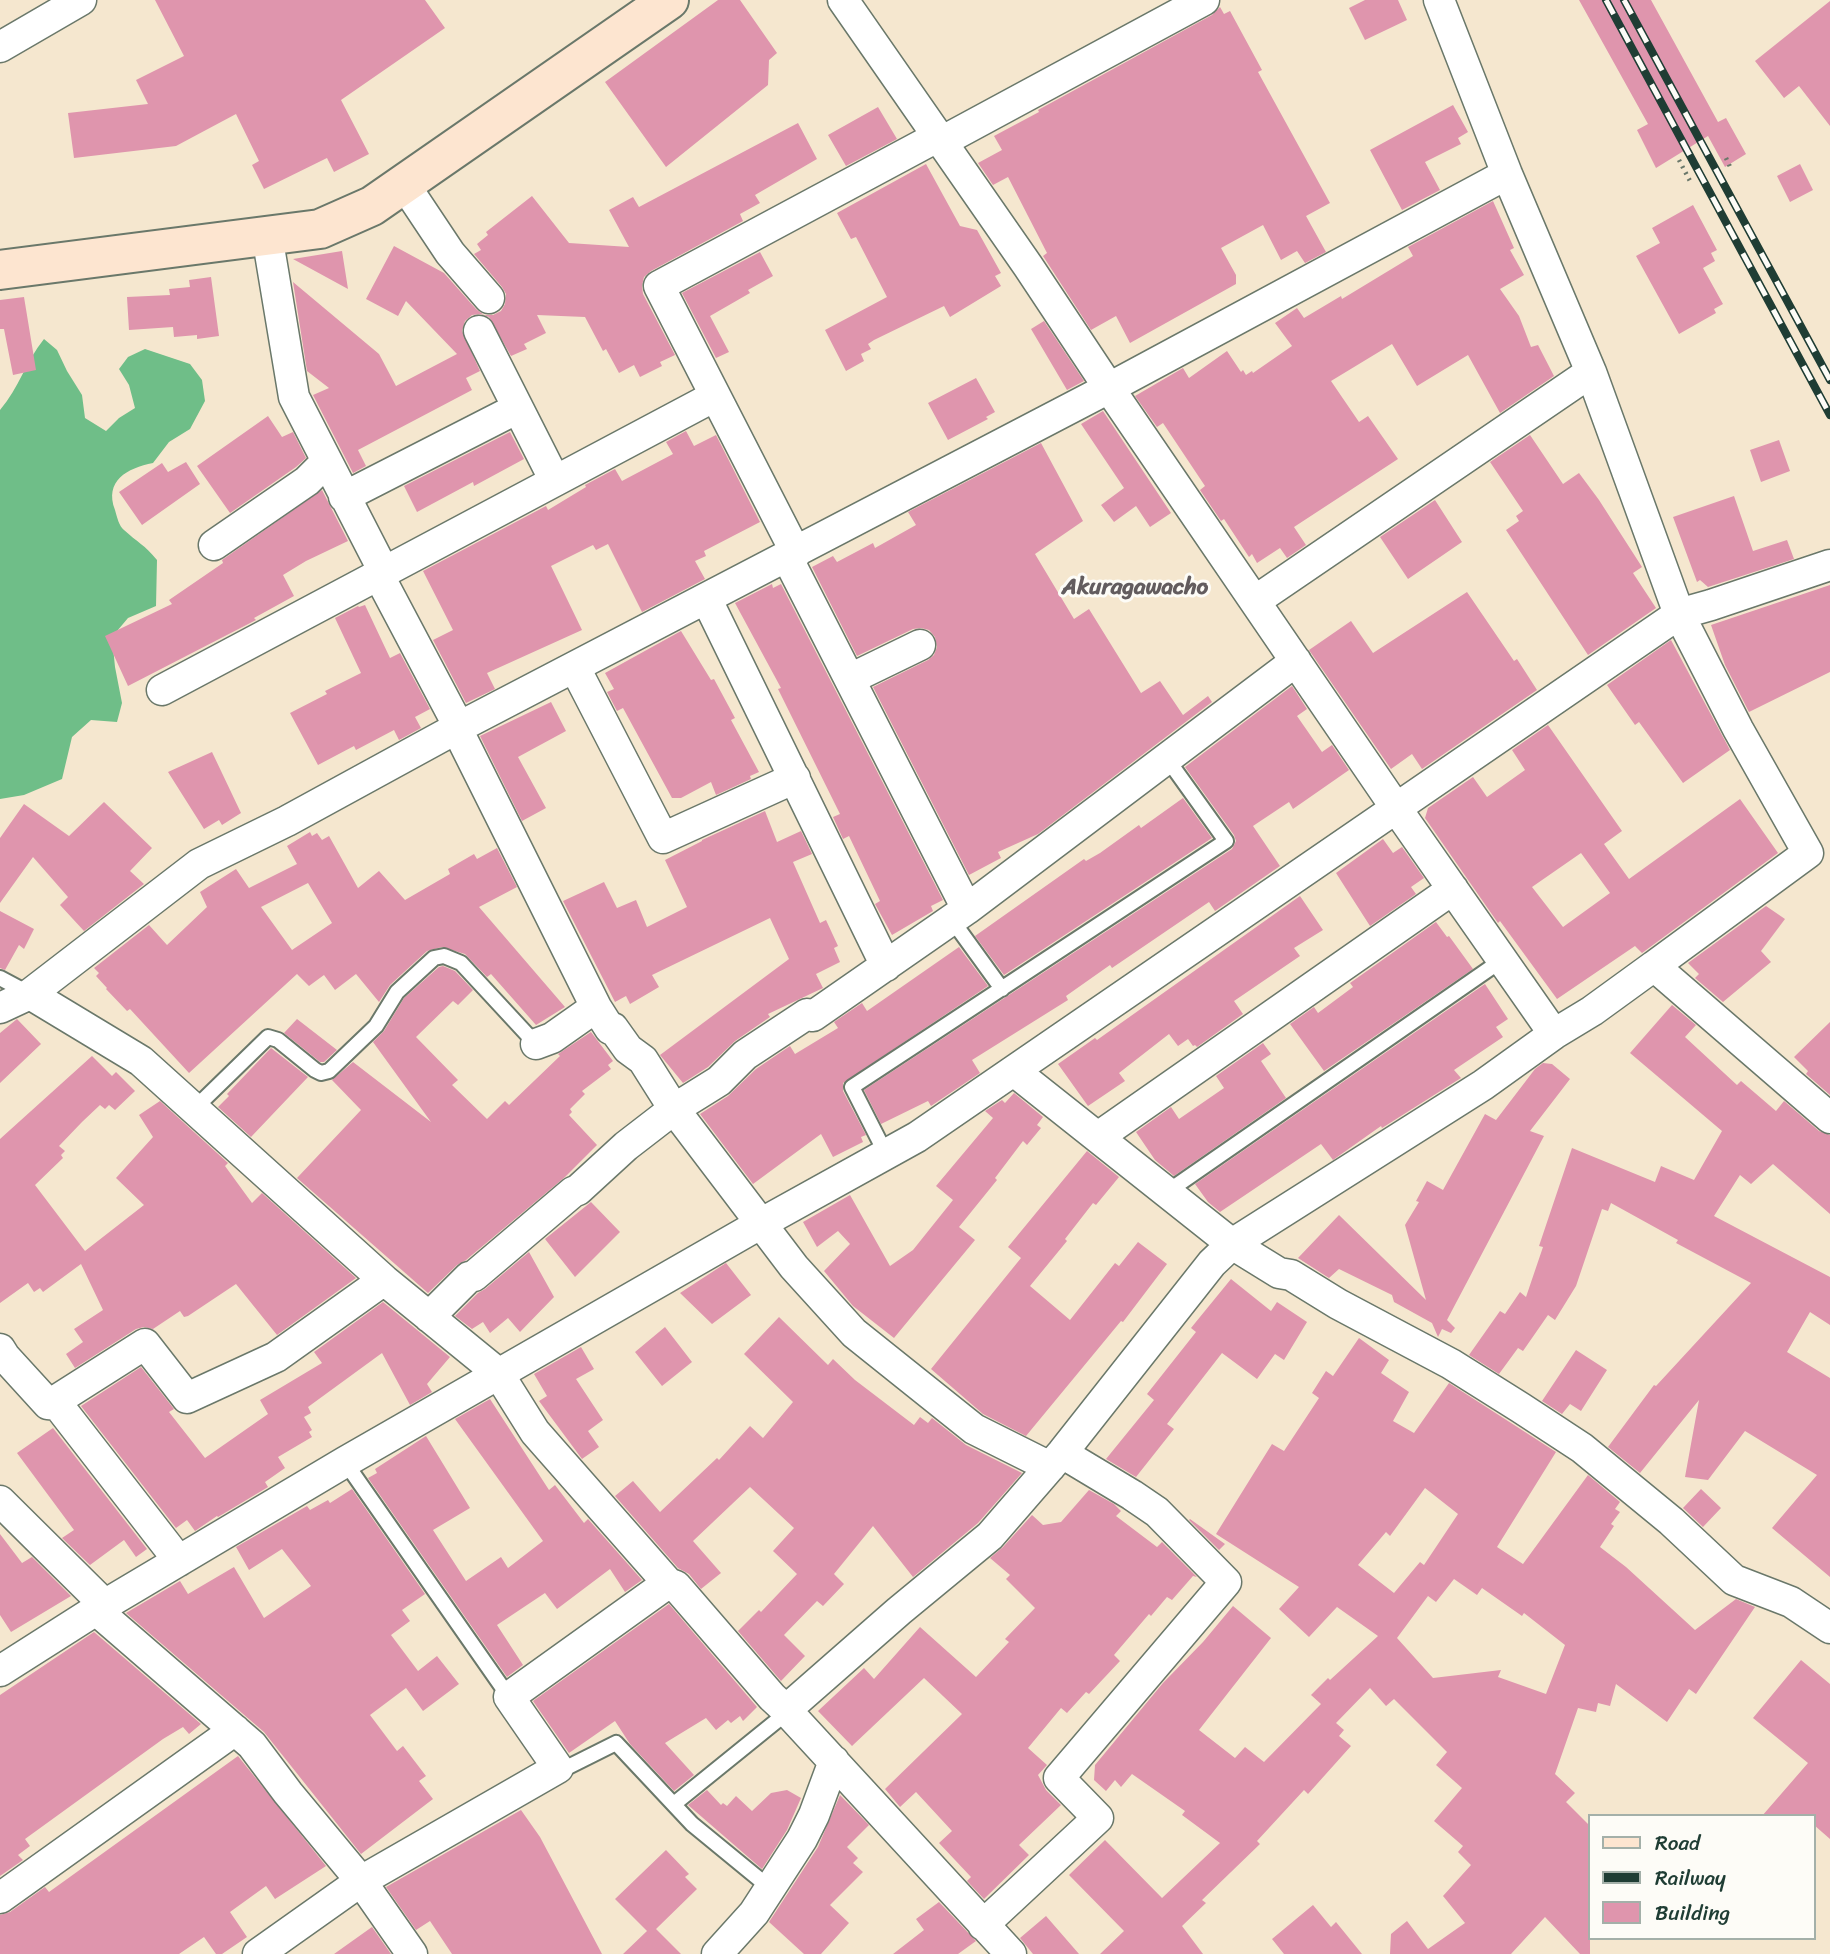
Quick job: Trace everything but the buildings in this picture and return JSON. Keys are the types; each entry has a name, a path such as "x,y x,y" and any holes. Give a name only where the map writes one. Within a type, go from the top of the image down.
{"street":[{"path":"0,47 81,0"},
{"path":"0,270 320,229 372,206 668,0"},
{"path":"843,0 1028,265 1296,662 1554,1034"},
{"path":"960,915 792,555 659,286 1204,0"},
{"path":"786,1710 990,1536 1056,1460 1212,1263 1233,1244 1483,1085 1554,1034 1592,1011 1808,853 1738,729 1679,614 1591,372 1507,174 1439,0"},
{"path":"0,1008 30,994 199,864 287,821 458,728 1109,388 1507,174"},
{"path":"404,184 450,253 489,298"},
{"path":"267,235 294,397 596,1007 610,1029 613,1028 628,1049 643,1060 674,1109 760,1224 794,1267 854,1333 974,1429 1056,1460 1132,1494 1157,1512 1226,1582 1059,1778 1098,1818 984,1925"},
{"path":"479,331 555,481"},
{"path":"1255,601 1591,372"},
{"path":"162,690 715,396"},
{"path":"344,497 517,408"},
{"path":"214,545 307,481 326,462"},
{"path":"0,1671 345,1462 917,1137 1679,614 1830,565"},
{"path":"707,600 886,966"},
{"path":"850,679 919,645"},
{"path":"429,1317 470,1277 578,1190 626,1146 674,1109 719,1080 745,1055 807,1014 813,1016 960,915 1296,662"},
{"path":"575,668 663,838 795,778"},
{"path":"1098,1137 1453,889"},
{"path":"1654,966 1830,1118"},
{"path":"30,994 141,1061 384,1280 498,1373 535,1432 668,1583 676,1586 772,1697 1011,1954"},
{"path":"536,1044 552,1038 596,1007"},
{"path":"1014,1071 1233,1244 1279,1273 1291,1275 1338,1304 1451,1364 1582,1448 1671,1521 1734,1580 1791,1602 1828,1622"},
{"path":"58,1405 60,1398 145,1344 187,1398 276,1357 384,1280"},
{"path":"0,1349 48,1404 58,1405 179,1561"},
{"path":"0,1501 100,1608 251,1745 361,1881 412,1954"},
{"path":"258,1954 361,1881 558,1768 509,1697 668,1583"},
{"path":"0,1898 235,1730"},
{"path":"717,1954 754,1913 802,1839 834,1761"}],"lane":[{"path":"886,1154 852,1087 1226,841 1168,760"},
{"path":"960,915 1002,989"},
{"path":"194,1109 268,1037 278,1040 315,1070 321,1073 329,1070 376,1026 397,992 434,958 444,956 461,963 536,1044"},
{"path":"1167,1192 1502,960"},
{"path":"0,978 30,994"},
{"path":"345,1462 509,1697"},
{"path":"674,1804 779,1719 786,1710"},
{"path":"558,1768 568,1767 616,1743 692,1824 770,1888"}],"path":[{"path":"1726,158 1731,169"},
{"path":"1679,160 1690,181"}],"green space":[{"path":"44,339 57,350 82,395 85,418 106,431 119,418 135,408 129,385 119,369 128,357 145,349 190,364 202,380 205,401 190,429 169,442 153,463 135,468 120,477 113,491 112,500 121,526 157,560 156,606 128,618 112,637 122,703 117,722 91,720 72,737 62,779 24,795 0,799 0,410"}],"railway":[{"path":"1606,0 1830,415"},
{"path":"1624,0 1830,380"}],"district":[{"name":"Akuragawacho","path":"1135,588"}]}
